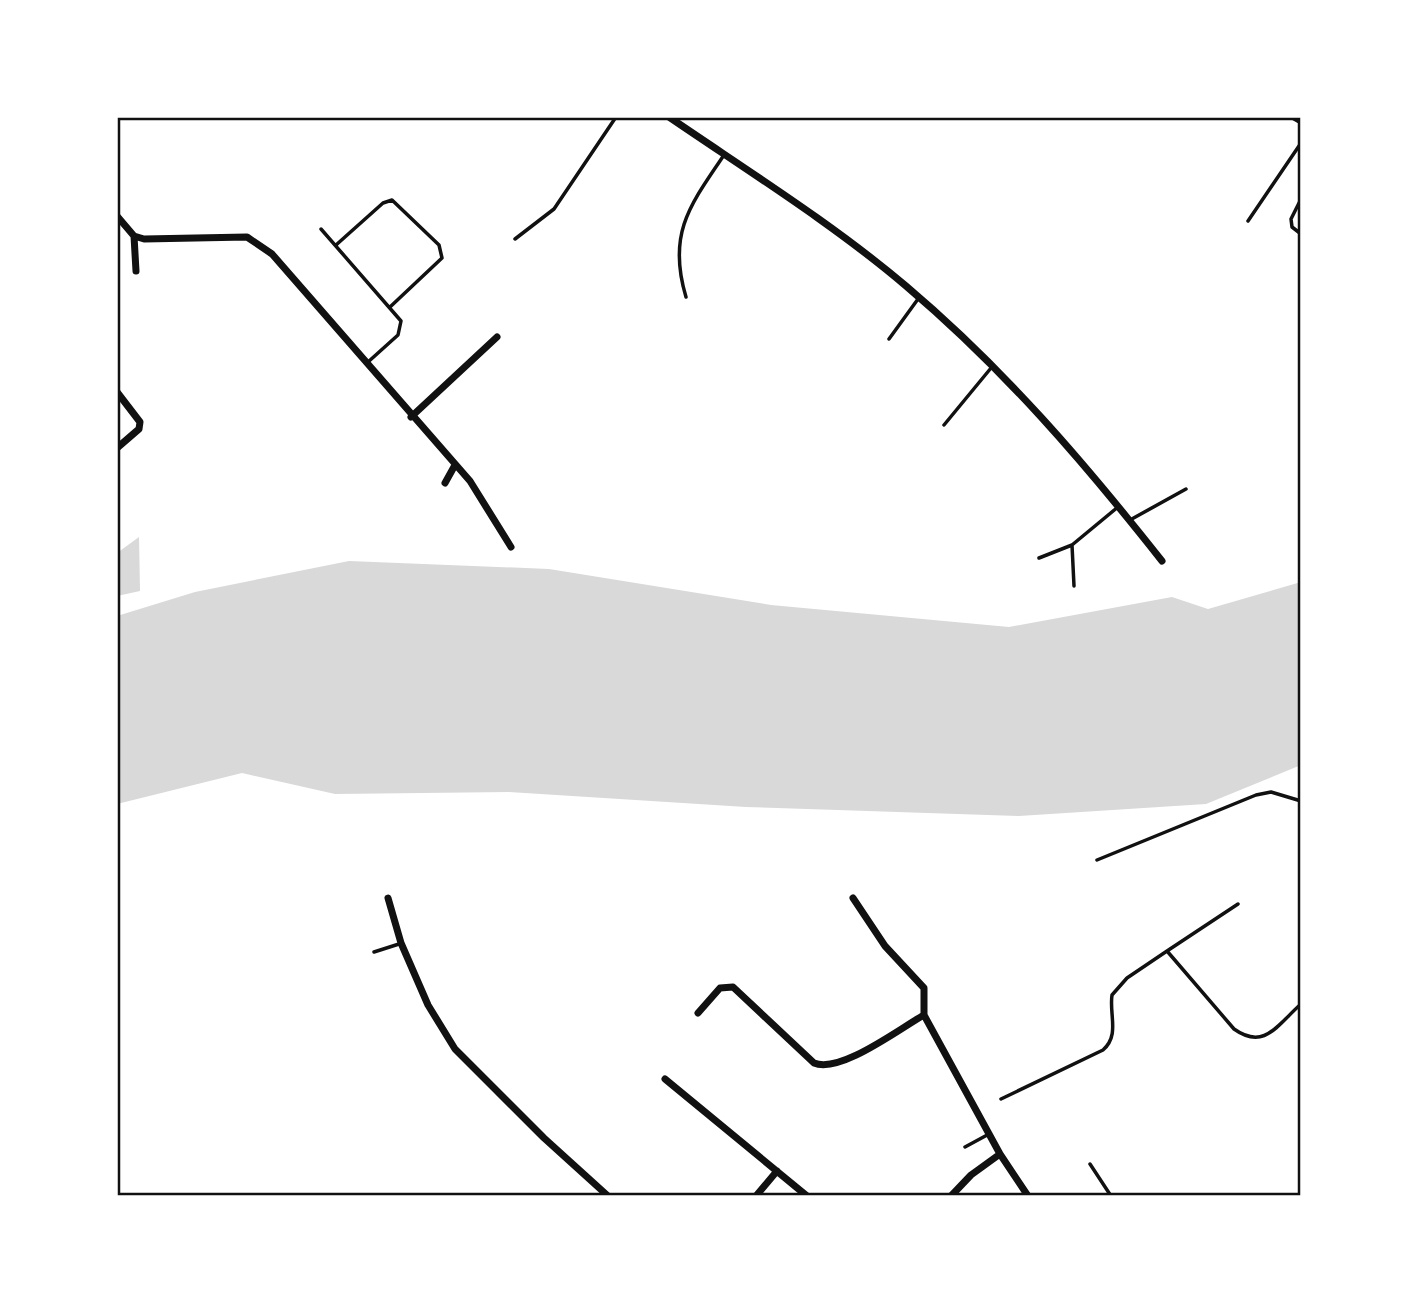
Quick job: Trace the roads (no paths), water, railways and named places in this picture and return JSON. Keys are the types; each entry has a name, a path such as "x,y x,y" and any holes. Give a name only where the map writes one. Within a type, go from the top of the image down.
{"street":[{"path":"669,117 919,297 1058,432 1162,561"},
{"path":"1294,117 1301,121"},
{"path":"117,216 134,236 144,239 229,236 247,237 260,243 290,270 411,417 455,465 484,502 511,547"},
{"path":"134,236 136,271"},
{"path":"411,417 497,337"},
{"path":"117,392 140,422 139,429 117,448"},
{"path":"445,482 455,465"},
{"path":"388,898 401,943 428,1005 455,1049 544,1138 608,1196"},
{"path":"853,898 885,946 924,988 924,1015 1000,1154 1028,1196"},
{"path":"698,1013 720,989 733,987 814,1063 824,1067 844,1062 924,1015"},
{"path":"665,1079 807,1196"},
{"path":"951,1196 971,1175 1000,1154"},
{"path":"756,1196 777,1171"}],"lane":[{"path":"515,239 554,209 616,117"},
{"path":"1248,221 1301,143"},
{"path":"686,297 679,273 684,222 690,205 724,155"},
{"path":"336,245 383,203 392,200 439,245 442,258 390,307"},
{"path":"1301,200 1291,219 1292,228 1301,234"},
{"path":"321,229 401,321 402,328 367,364"},
{"path":"889,339 919,297"},
{"path":"944,425 992,366"},
{"path":"1129,520 1186,489"},
{"path":"1039,558 1072,545 1119,507"},
{"path":"1072,545 1074,586"},
{"path":"1097,860 1256,794 1271,792 1301,802"},
{"path":"1001,1099 1111,1043 1114,1034 1112,995 1127,978 1238,904"},
{"path":"374,951 401,943"},
{"path":"1167,951 1234,1029 1246,1038 1256,1040 1265,1036 1301,1004"},
{"path":"965,1147 989,1134"},
{"path":"1090,1164 1111,1196"}]}
